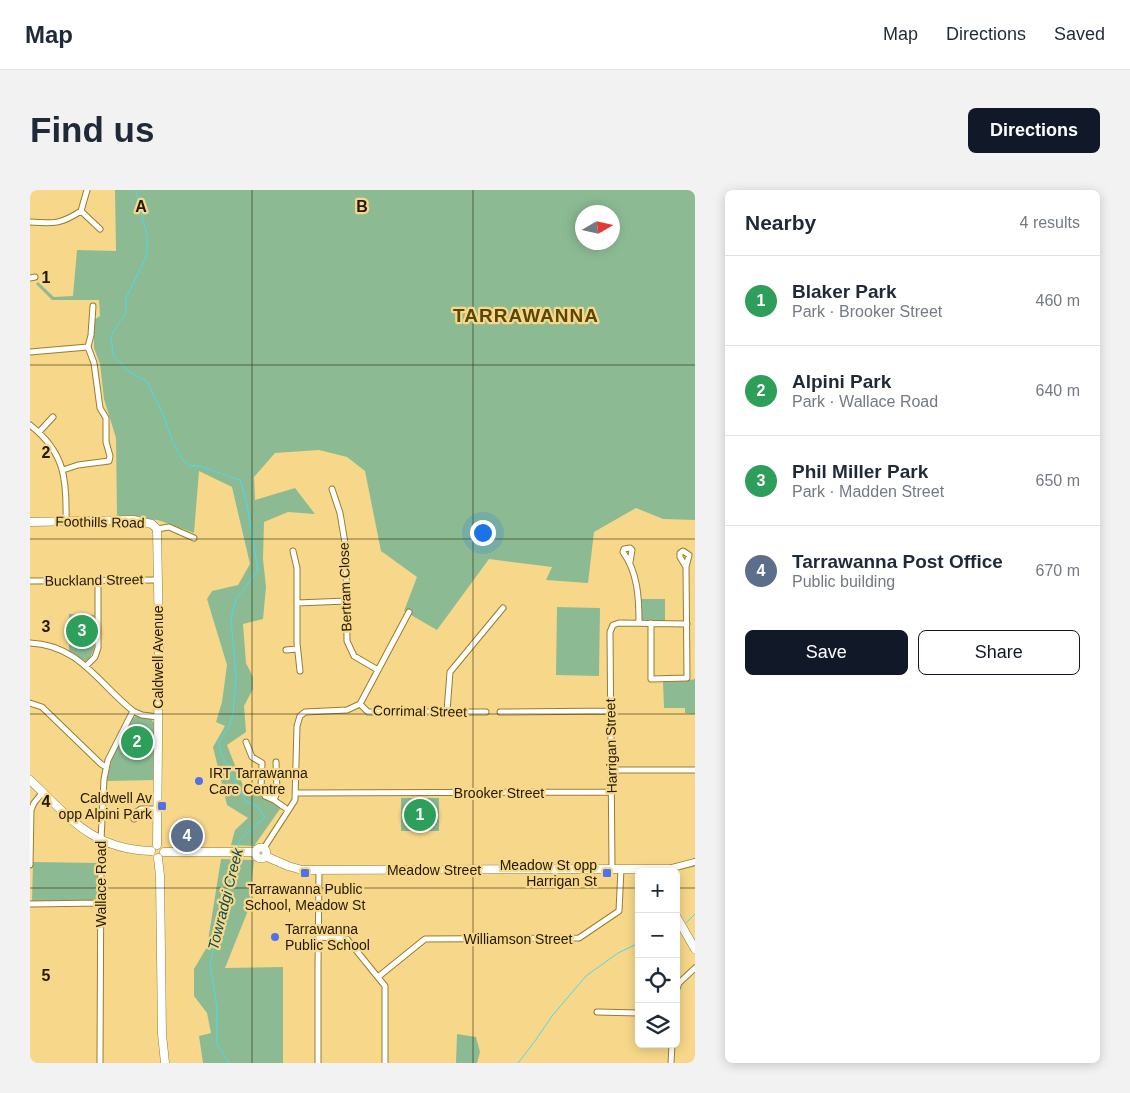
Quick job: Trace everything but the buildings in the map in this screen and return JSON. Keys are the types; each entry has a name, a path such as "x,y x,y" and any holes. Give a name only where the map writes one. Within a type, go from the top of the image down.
{"main road":[{"name":"Foothills Road","path":"30,522 133,520 152,524 157,529"},
{"name":"Caldwell Avenue","path":"154,848 158,809 157,529"},
{"path":"30,780 76,824 101,840 131,849 154,848 154,856 161,855 162,1034 165,1063"},
{"name":"Meadow Street","path":"161,855 255,852 259,858 265,852 294,869 319,870 635,869"},
{"path":"680,923 695,949"}],"street":[{"path":"30,222 49,224 65,221 81,211 86,200 87,190"},
{"path":"81,211 100,229"},
{"path":"63,470 78,465 109,462 110,456 106,442 106,418 100,408 94,363 88,347 91,335 93,306"},
{"path":"30,352 88,347"},
{"path":"39,432 53,417"},
{"path":"30,425 39,432 54,450 63,470 66,495 66,521"},
{"name":"Bertram Close","path":"332,489 340,513 346,549 347,641 354,656 378,670"},
{"name":"Foothills Road","path":"157,529 169,527 194,538"},
{"path":"293,551 297,568 300,671"},
{"path":"630,562 639,597 639,623 687,624"},
{"path":"651,623 651,679 687,678 686,567"},
{"path":"86,666 95,657 98,648 98,580"},
{"name":"Buckland Street","path":"30,581 158,580"},
{"path":"297,603 347,601"},
{"path":"447,712 450,672 503,608"},
{"path":"360,704 409,612"},
{"name":"Harrigan Street","path":"612,869 610,632 613,625 619,623 639,623"},
{"path":"30,643 45,644 68,652 86,666 133,711 142,715 158,716"},
{"path":"286,650 298,649"},
{"path":"30,703 42,707 106,767"},
{"name":"Corrimal Street","path":"296,793 298,726 300,716 309,711 347,710 360,704 368,712 486,712"},
{"name":"Wallace Road","path":"100,1063 101,840 106,767 133,711"},
{"path":"500,712 611,711"},
{"path":"246,742 252,756 262,763 261,788 265,796 288,810"},
{"path":"274,800 277,792 276,762"},
{"path":"612,770 695,770"},
{"path":"30,865 30,810 43,792"},
{"name":"Brooker Street","path":"296,793 612,792"},
{"path":"265,852 295,800 296,793"},
{"path":"134,819 135,812 139,809 158,809"},
{"name":"Meadow Street","path":"675,868 695,862"},
{"name":"Williamson Street","path":"378,977 425,939 579,938 619,912 621,869"},
{"path":"318,1063 319,870"},
{"path":"30,904 101,903"},
{"path":"319,937 346,939 385,986 385,1063"},
{"path":"680,982 695,968"},
{"path":"597,1012 635,1013"},
{"path":"671,1063 672,1048"}],"green space":[{"path":"115,190 695,190 695,520 663,519 636,508 594,532 588,583 546,580 552,567 489,559 437,630 404,611 417,577 381,551 365,471 347,457 319,450 275,453 254,477 255,500 295,488 315,514 288,512 264,522 263,559 266,587 263,619 243,624 246,663 253,677 253,689 244,706 246,732 227,745 247,796 262,793 282,806 254,846 231,845 235,830 248,818 227,805 213,747 225,726 216,722 222,702 227,665 207,599 212,591 238,585 250,564 232,487 199,471 194,533 158,520 117,517 116,438 104,399 100,364 94,348 94,320 100,316 99,300 52,300 36,284 38,282 54,297 73,296 77,250 116,251"},
{"path":"641,599 665,599 665,621 643,621 641,618"},
{"path":"557,607 600,608 599,676 556,675"},
{"path":"69,614 94,615 93,652 86,661 69,651"},
{"path":"695,679 695,714 685,713 685,708 664,708 663,682"},
{"path":"136,716 151,719 154,723 154,780 107,781 112,758 131,719"},
{"path":"401,798 439,798 439,831 401,831"},
{"path":"221,859 254,860 249,908 225,968 283,967 283,1063 203,1063 199,1036 211,1033 207,1013 194,996 194,969 207,947"},
{"path":"33,862 99,863 98,897 94,901 32,901"},
{"path":"457,1034 476,1037 480,1052 477,1063 456,1063"}],"waterway":[{"name":"Towradgi Creek","path":"136,190 146,231 146,257 126,298 126,312 111,336 113,356 130,372 147,382 163,414 173,443 183,460 190,466 200,466 240,480 247,504 258,571 236,599 231,618 236,677 233,714 229,727 219,741 221,753 246,802 257,806 265,817 239,841 238,848"},
{"name":"Towradgi Creek","path":"229,1063 217,1044 217,1009 210,963 237,855"},
{"path":"686,923 695,914"},
{"path":"518,1063 552,1016 586,976 618,953 635,945"}],"place":[{"name":"Phil Miller Park","path":"82,631"},
{"name":"Alpini Park","path":"137,742"},
{"name":"IRT Tarrawanna Care Centre","path":"199,781"},
{"name":"Caldwell Av opp Alpini Park","path":"162,806"},
{"name":"Blaker Park","path":"420,815"},
{"name":"Tarrawanna Post Office","path":"187,836"},
{"name":"Tarrawanna Public School, Meadow St","path":"305,873"},
{"name":"Meadow St opp Harrigan St","path":"607,873"},
{"name":"Tarrawanna Public School","path":"275,937"}],"district":[{"name":"TARRAWANNA","path":"526,315"}]}
